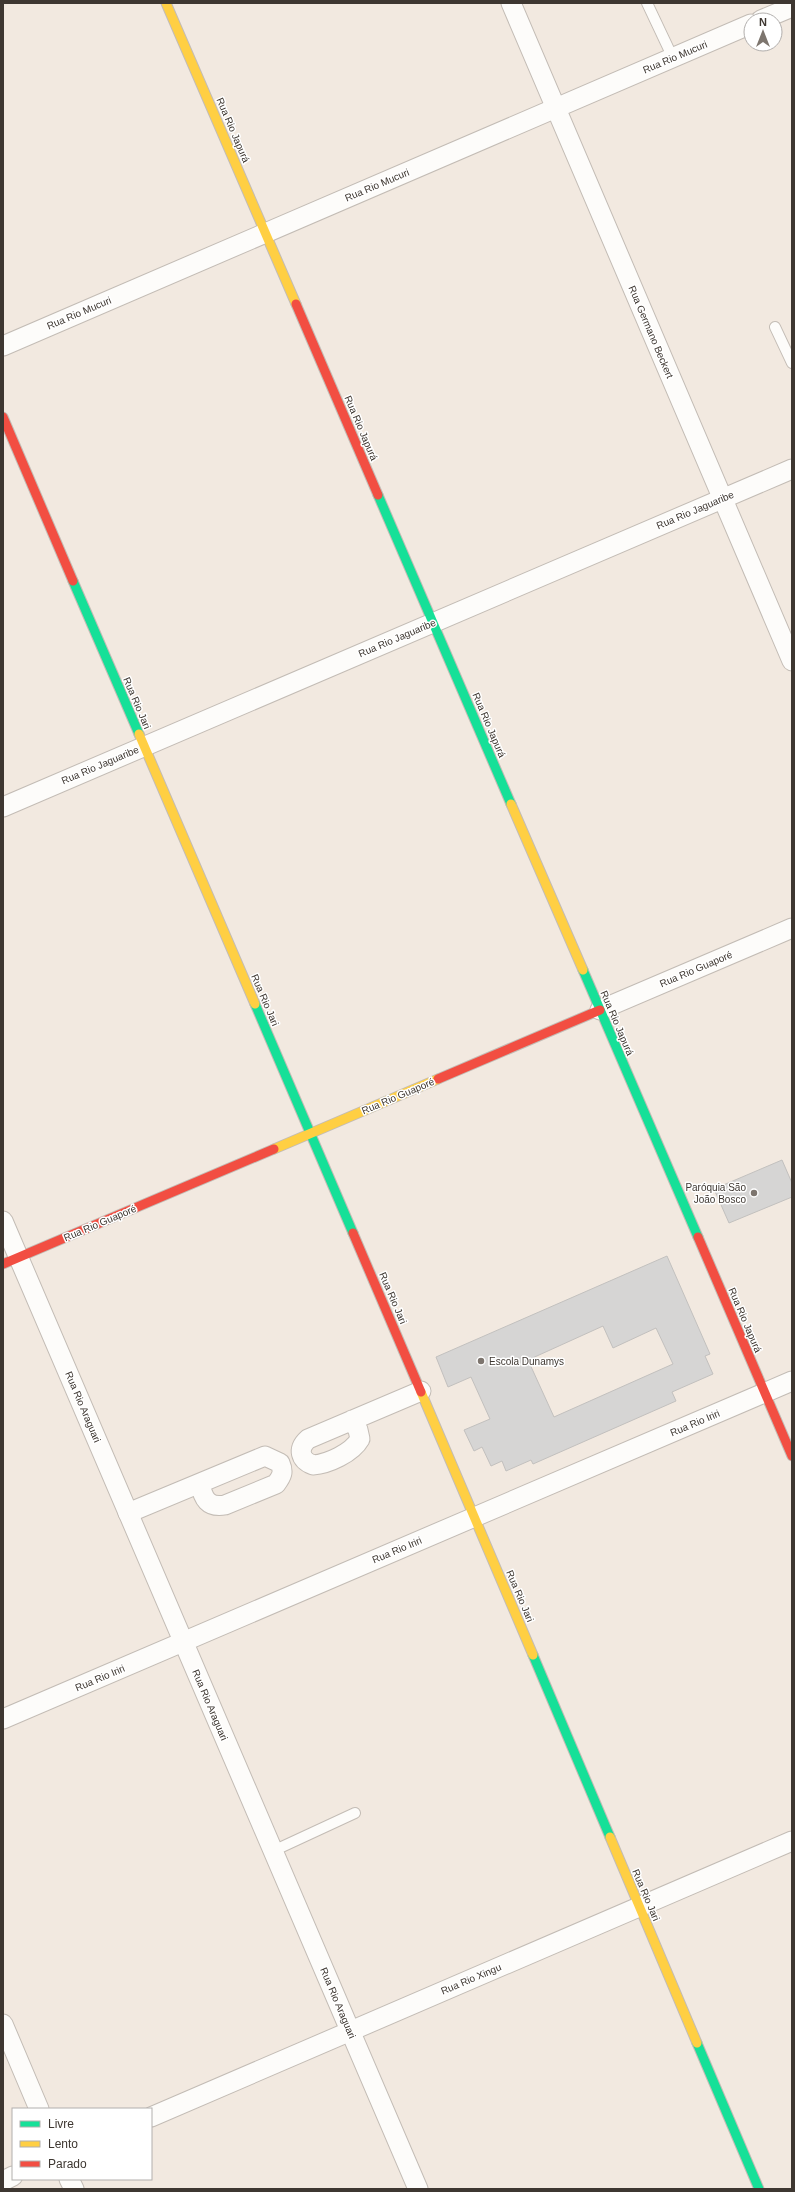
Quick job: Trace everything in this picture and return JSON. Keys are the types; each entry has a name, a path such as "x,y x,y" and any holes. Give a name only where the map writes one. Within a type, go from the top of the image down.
{"street":[{"name":"Rua Rio Japurá","path":"166,3 792,1456"},
{"name":"Rua Germano Beckert","path":"511,3 792,661"},
{"path":"780,12 792,7"},
{"name":"Rua Rio Mucuri","path":"3,346 743,27"},
{"name":"Rua Rio Jari","path":"3,417 760,2189"},
{"name":"Rua Rio Jaguaribe","path":"3,807 792,469"},
{"name":"Rua Rio Guaporé","path":"11,1261 792,928"},
{"name":"Rua Rio Araguari","path":"3,1221 11,1261 128,1513 418,2189"},
{"name":"Rua Rio Iriri","path":"3,1719 792,1381"},
{"path":"352,1420 420,1391"},
{"path":"128,1513 200,1483"},
{"name":"Rua Rio Xingu","path":"152,2117 792,1841"},
{"path":"3,2024 39,2108"},
{"path":"3,2181 12,2176"},
{"path":"70,2180 74,2189"}],"lane":[{"path":"647,3 672,58"},
{"path":"775,327 792,363"},
{"path":"273,1851 356,1813"}],"building":[{"name":"Paróquia São João Bosco","path":"782,1160 792,1183 792,1197 729,1223 714,1189"},
{"name":"Escola Dunamys","path":"667,1256 710,1354 705,1356 713,1374 672,1392 676,1401 533,1464 531,1460 506,1471 502,1461 491,1466 482,1447 474,1451 464,1430 490,1419 471,1377 448,1387 436,1357","holes":["603,1326 613,1348 656,1328 673,1364 554,1417 528,1360"]}],"traffic: fast":[{"path":"378,495 511,804"},
{"path":"73,581 139,734"},
{"path":"583,970 698,1237"},
{"path":"255,1004 353,1233"},
{"path":"533,1655 610,1837"},
{"path":"697,2043 759,2189"}],"traffic: slow":[{"path":"166,3 296,304"},
{"path":"139,734 255,1004"},
{"path":"511,804 583,970"},
{"path":"274,1149 438,1079"},
{"path":"421,1392 533,1655"},
{"path":"610,1837 697,2043"}],"traffic: jam":[{"path":"296,304 378,495"},
{"path":"3,417 73,581"},
{"path":"438,1079 600,1010"},
{"path":"3,1264 274,1149"},
{"path":"353,1233 421,1392"},
{"path":"698,1237 792,1456"}],"place":[{"name":"Paróquia São João Bosco","path":"754,1193"},
{"name":"Escola Dunamys","path":"481,1361"}]}
